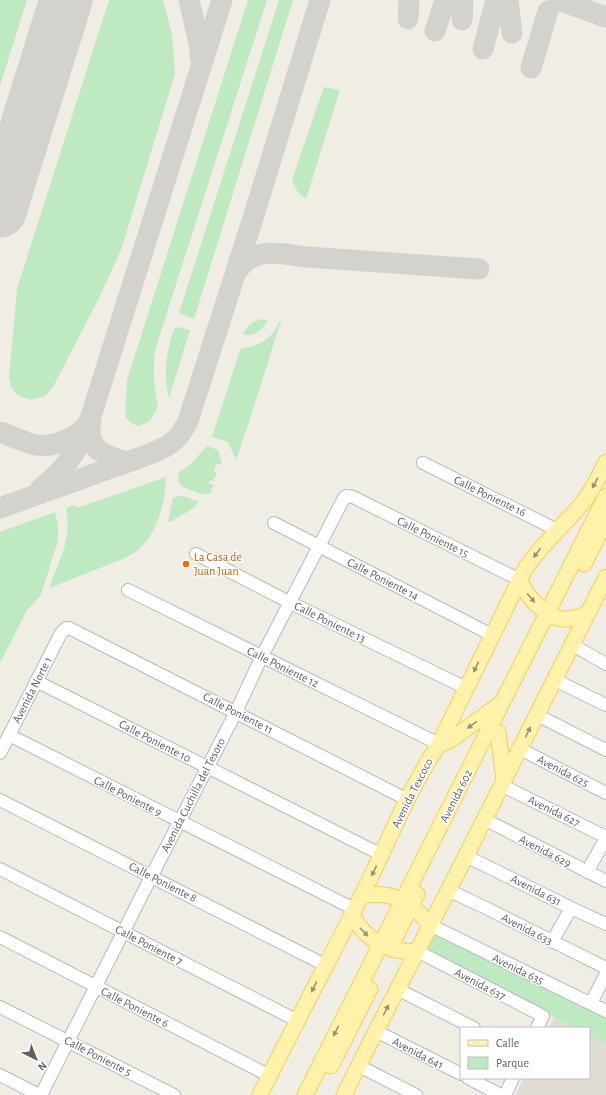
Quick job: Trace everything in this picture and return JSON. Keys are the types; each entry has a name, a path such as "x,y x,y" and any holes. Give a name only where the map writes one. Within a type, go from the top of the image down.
{"main road":[{"name":"Avenida Texcoco","path":"260,1095 325,965 356,907 408,800 439,744 520,580 536,553 582,503 596,483 606,462"},
{"name":"Avenida 602","path":"406,904 498,732 606,497"},
{"name":"Avenida 602","path":"307,1094 385,947 504,702 552,616 604,529"},
{"path":"520,580 522,587 532,601 552,616 563,620 572,619 587,614"},
{"path":"344,1095 555,680 571,644 604,586"},
{"path":"439,744 451,740 504,702"},
{"path":"498,732 502,782"},
{"path":"417,951 401,952 385,947 363,932 356,907 380,894 406,904 420,913 430,925"}],"street":[{"name":"Calle Poniente 16","path":"423,463 557,530"},
{"name":"Avenida Cuchilla del Tesoro","path":"40,1095 236,712 289,602 341,501 346,496"},
{"name":"Calle Poniente 15","path":"346,496 353,497 520,580"},
{"path":"582,503 606,497"},
{"name":"Calle Poniente 14","path":"274,524 492,635"},
{"name":"Calle Poniente 13","path":"196,554 289,602 466,688"},
{"name":"Calle Poniente 12","path":"128,590 439,744"},
{"name":"Avenida Norte 1","path":"0,753 61,633 66,628"},
{"name":"Calle Poniente 11","path":"66,628 236,712 408,800"},
{"path":"571,644 606,664"},
{"path":"555,680 606,705"},
{"name":"Calle Poniente 10","path":"36,682 382,854"},
{"path":"536,715 606,750"},
{"name":"Calle Poniente 9","path":"9,735 179,822 356,907"},
{"name":"Avenida 625","path":"520,749 606,793"},
{"name":"Avenida 627","path":"502,782 606,837"},
{"name":"Calle Poniente 8","path":"0,800 325,965"},
{"name":"Avenida 629","path":"484,819 606,881"},
{"path":"587,872 606,837"},
{"name":"Avenida 631","path":"466,856 606,924"},
{"name":"Calle Poniente 7","path":"0,869 298,1021"},
{"name":"Avenida 633","path":"448,890 606,968"},
{"path":"552,942 571,908"},
{"name":"Avenida 635","path":"430,925 606,1011"},
{"name":"Calle Poniente 6","path":"0,937 270,1076"},
{"name":"Avenida 637","path":"417,951 543,1016 538,1027"},
{"path":"590,1003 606,974"},
{"path":"397,989 472,1027"},
{"name":"Calle Poniente 5","path":"0,1007 174,1095"},
{"name":"Avenida 641","path":"376,1031 460,1073"},
{"path":"359,1066 416,1095"},
{"path":"0,1076 40,1095"},
{"path":"470,1079 501,1095"},
{"path":"505,1095 513,1079"}],"shaded area":[{"path":"554,1018 573,1027 550,1027"},
{"path":"590,1036 606,1044 606,1095 516,1094 524,1079 590,1079"}],"green space":[{"path":"0,0 27,0 0,86"},
{"path":"109,0 163,0 172,33 175,74 121,250 100,296 53,387 45,396 31,400 19,396 14,391 9,377 17,289"},
{"path":"248,0 267,0 156,347 154,377 158,407 150,421 139,426 128,420 125,416 127,380"},
{"path":"279,0 293,0 194,319 179,313"},
{"path":"324,87 340,90 306,199 297,191 292,180"},
{"path":"261,319 268,321 260,330 250,335 243,334 250,324"},
{"path":"280,320 281,321 236,460 228,442 212,437 240,350 266,340 273,333"},
{"path":"178,327 190,330 169,398 166,380 167,355 174,329"},
{"path":"207,446 218,450 222,464 217,465 214,470 217,475 213,479 215,481 210,480 209,484 214,485 211,489 212,493 200,494 183,487 180,484 178,480 179,472 191,464"},
{"path":"166,477 160,515 152,533 140,548 123,558 50,588 67,538 68,529 66,508 75,505 77,508"},
{"path":"179,496 199,502 192,509 170,522 168,521 173,498"},
{"path":"55,512 58,525 58,540 41,595 27,610 0,663 0,532"},
{"path":"434,931 606,1017 606,1044 590,1036 590,1027 573,1027 424,952"}],"taxiway":[{"path":"189,0 199,43 201,60"},
{"path":"41,488 68,462 79,446 87,429 222,0"},
{"path":"0,508 154,452 172,443 184,428 188,421 254,215 320,0"},
{"path":"408,19 409,0"},
{"path":"435,31 445,0"},
{"path":"462,20 463,0"},
{"path":"483,49 496,0"},
{"path":"508,0 512,33"},
{"path":"558,0 606,17"},
{"path":"531,68 548,11"},
{"path":"236,273 250,258 268,253 479,269"},
{"path":"91,420 91,438 98,450 111,457 127,462"},
{"path":"0,432 36,445 50,445 73,437 89,422"}],"runway":[{"path":"0,211 66,0"}],"place":[{"name":"La Casa de Juan Juan","path":"186,564"}]}
